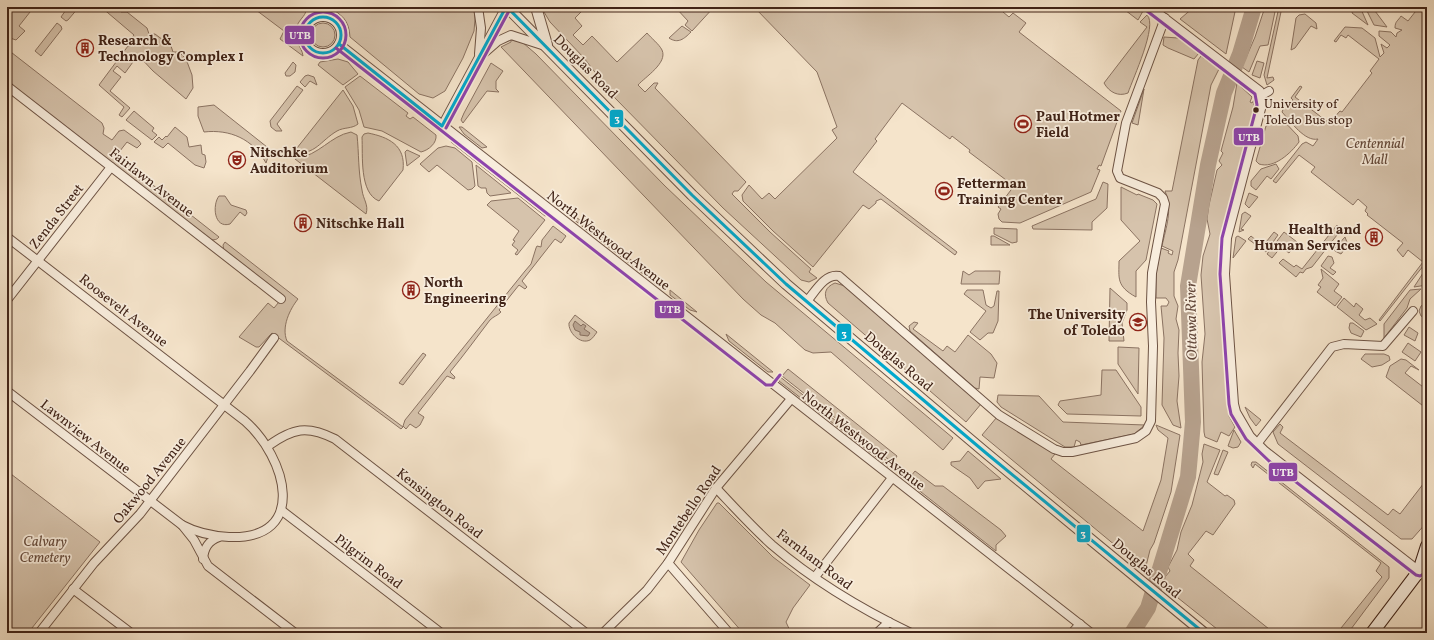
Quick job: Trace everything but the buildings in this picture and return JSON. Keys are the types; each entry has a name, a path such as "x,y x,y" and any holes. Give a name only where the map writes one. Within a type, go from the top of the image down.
{"main road":[{"path":"1372,633 1424,571 1427,546"}],"street":[{"path":"478,7 481,28 478,59"},
{"path":"442,126 506,7"},
{"name":"Douglas Road","path":"506,7 548,47 692,195 755,256 1204,633"},
{"path":"536,7 548,47"},
{"path":"1150,7 1261,93 1262,105 1227,238 1225,274 1234,404 1236,412 1250,436 1272,457 1424,571"},
{"path":"321,16 333,18 337,22 342,33 339,44 330,52 318,52 313,50 306,41 305,30 307,25 311,20 321,16"},
{"path":"807,301 825,280 840,276 1000,415 1059,451 1072,452 1125,441 1142,435 1149,427 1151,421 1153,346 1151,302 1152,273 1165,204 1163,198 1158,193 1122,179 1119,177 1117,171 1126,124 1165,18"},
{"path":"478,59 498,41 511,36 548,47"},
{"name":"North Westwood Avenue","path":"339,44 1089,632"},
{"name":"Fairlawn Avenue","path":"7,86 281,299"},
{"path":"1261,93 1269,91"},
{"name":"Zenda Street","path":"7,300 111,167"},
{"name":"Roosevelt Avenue","path":"7,237 253,427 268,446 277,464 282,485 283,502 281,510"},
{"path":"1257,444 1332,347 1344,344 1378,347 1383,346 1413,311"},
{"name":"Oakwood Avenue","path":"39,633 94,563 130,525 274,338"},
{"name":"Lawnview Avenue","path":"7,391 182,525"},
{"name":"Montebello Road","path":"603,633 647,590 668,563 716,488 791,399"},
{"name":"Kensington Road","path":"268,446 283,435 295,431 310,430 335,439 586,633"},
{"path":"815,577 892,478"},
{"name":"Farnham Road","path":"716,488 772,545 815,577 848,601 911,633"},
{"path":"182,525 199,533 242,537 264,530 276,519 281,510"},
{"name":"Pilgrim Road","path":"281,510 441,633"},
{"path":"182,525 194,540 208,566 295,633"},
{"path":"203,559 204,550 209,542 220,536"},
{"path":"668,563 729,633"},
{"path":"73,589 130,633"},
{"path":"877,633 889,622"},
{"path":"1072,633 1080,624"}],"green space":[{"path":"7,7 34,7 19,26 25,31 16,40 7,37"},
{"path":"68,7 79,7 66,21 61,17"},
{"path":"101,7 119,7 121,12 127,12 147,28 149,34 155,34 171,46 173,52 179,52 186,59 192,75 193,88 186,99 153,71 138,55 125,73 117,66 113,71 121,77 110,91 130,108 122,117 119,115 124,107 99,85 128,46 131,46 134,42 131,39 134,35"},
{"path":"252,7 293,7 299,11 302,7 306,11 297,26 296,39 303,56 280,39 284,31"},
{"path":"327,7 474,7 474,31 463,58 445,91 433,98 419,94 350,37 348,26 344,18 337,12"},
{"path":"541,7 586,7 575,18 582,26 573,35 583,45 592,36 617,62 647,33 661,48 663,55 659,65 638,85 645,92 654,83 658,83 655,88 746,182 738,191 734,191 732,194 770,232 811,269 809,272 817,278 809,282 801,280 723,208 614,97 584,58 550,22"},
{"path":"675,7 714,7 692,31 685,25 688,21"},
{"name":"Paul Hotmer Field","path":"754,7 1005,7 1003,12 1009,17 1013,13 1026,23 1019,32 1121,111 1101,166 1099,165 1097,169 1100,170 1091,192 1020,223 1002,222 999,219 998,214 1001,209 998,207 1014,186 969,152 970,150 952,136 950,139 902,103 875,139 877,141 853,172 957,252 955,255 881,199 876,201 876,203 869,209 863,205 813,267 773,231 743,201 742,195 749,185 762,199 769,193 775,199 837,138 832,130 837,127 817,72"},
{"path":"1121,7 1137,7 1143,11 1138,20"},
{"path":"1194,7 1236,7 1226,54 1180,19"},
{"path":"1265,7 1276,7 1268,45 1260,46 1249,72 1242,67 1255,37"},
{"path":"1279,7 1282,7 1267,78 1273,77 1274,80 1267,85 1264,75"},
{"path":"1354,7 1360,7 1368,25 1352,13"},
{"path":"1365,7 1372,7 1387,27 1374,25"},
{"name":"Centennial Mall","path":"1419,7 1427,7 1427,244 1423,250 1426,253 1427,261 1380,321 1379,320 1423,262 1408,250 1403,257 1397,250 1403,243 1367,215 1368,214 1365,211 1367,207 1358,199 1353,205 1311,172 1315,167 1299,155 1276,183 1273,181 1302,144 1306,142 1313,146 1318,139 1313,139 1303,134 1282,112 1285,105 1288,107 1293,100 1291,98 1300,86 1302,87 1295,97 1329,123 1340,111 1342,112 1372,73 1370,71 1379,59 1348,35 1346,38 1341,35 1336,42 1334,41 1345,27 1362,28 1375,38 1380,57 1384,53 1381,44 1387,48 1390,45 1379,36 1379,31 1391,32 1396,37 1397,33 1402,30 1395,28 1397,21 1401,16 1408,21"},
{"path":"1305,14 1316,23 1317,29 1311,26 1295,48 1291,50 1296,18 1299,15"},
{"path":"1147,15 1150,21 1147,40 1144,52 1128,93 1114,93 1108,89 1104,83 1147,27 1140,22"},
{"path":"57,23 62,29 41,56 35,51"},
{"path":"323,23 328,24 334,30 334,40 328,46 323,47 318,46 312,40 311,35 312,30 318,24"},
{"path":"682,26 691,32 686,37 678,41 669,38"},
{"path":"1164,37 1178,38 1199,53 1194,59 1168,48 1163,45"},
{"path":"511,40 522,42 536,54 665,186 766,282 953,438 943,450 831,352 813,353 805,350 775,323 761,315 743,299 501,47 511,42"},
{"path":"7,49 102,123 104,128 103,134 112,140 119,131 124,130 139,141 141,144 137,148 127,142 116,156 219,237 214,240 208,238 7,83"},
{"path":"1201,56 1219,69 1211,85 1178,260 1174,272 1174,296 1178,306 1176,319 1179,330 1179,376 1177,401 1181,428 1173,425 1162,405 1164,338 1161,306 1167,306 1169,302 1166,298 1156,298 1156,274 1161,248 1169,251 1168,253 1172,255 1173,251 1162,246 1169,212 1165,191 1172,191 1198,60"},
{"path":"338,59 348,62 358,74 343,85 318,65 320,62"},
{"path":"1257,61 1264,63 1260,78 1252,75"},
{"path":"293,62 296,65 295,72 290,76 286,76 285,73"},
{"path":"491,63 503,71 496,81 496,89 499,92 487,91 463,123 461,120 464,113"},
{"path":"308,75 314,77 317,85 310,81 305,87 300,82 305,76"},
{"path":"360,76 408,113 406,116 410,119 413,117 436,135 432,146 421,152 382,131 364,127 359,110 345,87"},
{"path":"1237,83 1252,97 1250,102 1252,103 1254,100 1254,105 1256,106 1220,251 1220,287 1227,401 1229,416 1235,427 1229,436 1221,432 1217,442 1205,437 1204,432 1202,362 1205,334 1201,275 1203,256 1210,234 1207,219 1209,205 1217,170 1222,165 1219,161 1223,153 1221,151 1233,107"},
{"path":"297,86 303,90 277,124 282,131 276,131 271,127 270,121"},
{"path":"1144,89 1138,125 1132,123"},
{"path":"343,90 353,106 358,124 353,127 337,131 313,150 293,153"},
{"path":"214,105 267,147 269,154 266,163 261,155 248,142 240,137 223,132 204,132 198,116 198,107"},
{"path":"134,111 154,128 152,131 157,135 152,140 126,120"},
{"path":"1280,117 1298,136 1299,142 1282,159 1270,164 1259,164 1256,161 1266,126"},
{"path":"175,127 187,137 189,147 201,145 202,154 205,155 206,162 204,168 195,165 168,143 163,148 154,142 159,137 162,140 166,136 167,137"},
{"path":"459,127 462,127 487,147 482,148 464,134"},
{"path":"351,132 357,135 360,176 367,211 366,214 295,159 311,154 337,137"},
{"path":"368,133 389,140 399,148 402,154 403,170 379,201 373,197 368,190 363,173 362,137 364,134"},
{"path":"452,140 547,215 545,216 451,142"},
{"path":"446,146 455,148 472,162 475,186 472,189 468,190 437,165 429,172 420,164 438,148"},
{"path":"407,150 420,156 407,166 405,152"},
{"path":"1276,164 1279,169 1271,179 1267,176 1256,190 1251,186 1251,181 1261,169"},
{"path":"476,165 511,193 490,196 487,193 486,188 481,188 478,186"},
{"path":"1103,182 1108,184 1107,208 1092,222 1092,230 1033,229 1032,226 1096,199"},
{"path":"1121,187 1137,195 1138,194 1153,200 1157,204 1146,260 1136,271 1136,297 1125,289 1119,277 1119,261 1140,241 1121,220"},
{"path":"1249,193 1258,197 1249,208 1245,204"},
{"path":"219,196 225,196 231,205 246,210 247,213 245,216 240,212 230,224 225,225 221,223 218,220 215,210"},
{"path":"518,198 545,220 517,255 515,254 518,250 512,245 515,241 513,240 519,231 487,205 491,201"},
{"path":"567,210 662,284 657,285 568,215"},
{"path":"1245,212 1251,216 1241,229 1244,230 1239,232 1242,214"},
{"path":"1337,225 1340,228 1336,233 1337,235 1312,267 1306,269 1303,273 1300,272 1296,277 1279,263 1283,259 1294,267 1296,265 1302,269"},
{"path":"553,226 566,236 561,243 555,239 522,281 527,287 525,289 519,285 499,310 501,312 490,320 450,372 455,377 454,379 447,376 418,413 424,417 420,425 416,428 410,424 406,429 403,426 405,420 531,264 537,246 541,247 542,240"},
{"path":"994,228 1017,229 1017,242 1012,243 994,234"},
{"path":"1274,232 1278,235 1266,252 1248,239 1251,236 1263,246"},
{"path":"1284,232 1297,242 1289,253 1281,247 1272,258 1267,254"},
{"path":"991,236 994,236 1010,245 991,245"},
{"path":"1238,236 1246,241 1233,258 1236,237"},
{"path":"1345,237 1348,245 1341,254 1334,249"},
{"path":"225,242 298,299 287,318 285,336 287,341 403,427 401,429 272,333 259,347 256,347 239,337 268,303 274,308 283,297 224,251 223,245"},
{"path":"1328,256 1332,257 1334,263 1330,268 1336,272 1333,275 1321,266"},
{"path":"1321,269 1339,284 1334,291 1342,297 1335,306 1317,292 1321,287 1318,285 1323,278"},
{"path":"1427,269 1427,285 1414,287 1425,270"},
{"path":"963,271 969,275 975,271 1000,271 999,284 961,284"},
{"path":"835,283 845,286 981,404 966,422 828,303 825,294 826,291"},
{"path":"1110,288 1127,303 1127,310 1122,323 1124,341 1109,341"},
{"path":"1421,289 1410,299 1407,308 1384,338 1384,324 1410,290"},
{"path":"670,290 697,312 690,310 670,295"},
{"path":"967,290 983,290 986,305 991,308 994,306 997,291 999,291 998,321 993,333 988,333 980,340 970,332 986,311 964,294"},
{"path":"1344,298 1354,307 1356,303 1363,309 1359,315 1365,320 1370,318 1377,324 1366,330 1337,307"},
{"path":"1427,302 1427,319 1421,316 1419,311 1421,306"},
{"path":"575,315 597,332 593,338 582,341 575,337 570,330 569,323"},
{"path":"914,322 918,323 913,329 943,351 947,346 955,352 968,335 991,354 997,363 994,378 980,377 979,389 975,388 910,331 909,326"},
{"path":"1350,323 1353,323 1364,331 1361,337 1351,333 1349,328"},
{"path":"1409,327 1418,333 1415,341 1404,335"},
{"path":"726,334 773,372 768,372 729,341"},
{"path":"1408,343 1421,352 1415,361 1402,352"},
{"path":"1118,347 1139,348 1138,394 1118,364"},
{"path":"423,353 426,355 403,385 399,383"},
{"path":"1365,354 1384,354 1389,356 1390,360 1382,365 1372,367 1361,359"},
{"path":"1401,359 1406,360 1419,370 1411,366 1405,373 1427,390 1427,409 1386,377 1390,366"},
{"path":"788,369 897,456 893,463 782,376"},
{"path":"1102,370 1116,370 1141,407 1141,416 1067,414 1058,405 1060,401 1101,395"},
{"path":"779,376 892,465 889,467 779,381"},
{"path":"998,395 1039,396 1063,422 1145,425 1134,434 1081,445 1080,442 1076,440 1074,447 1065,447 1001,407 997,402"},
{"path":"1245,407 1261,420 1256,426 1250,418"},
{"path":"997,417 1055,454 1051,459 1143,531 1161,480 1168,438 1158,430 1156,425 1180,435 1171,492 1154,543 1150,550 1145,570 982,435"},
{"path":"1280,424 1283,427 1280,433 1388,515 1393,509 1400,514 1427,479 1427,522 1412,539 1401,539 1278,444 1273,432"},
{"path":"1234,430 1241,442 1238,447 1233,448 1228,446"},
{"path":"1204,444 1220,450 1207,482 1225,496 1227,495 1234,500 1235,504 1213,535 1206,531 1188,554 1194,560 1190,566 1274,633 1222,633 1163,586 1165,577 1170,571 1168,567 1177,550 1181,532 1192,505 1203,462 1202,454"},
{"path":"1223,450 1228,452 1218,475 1214,474"},
{"path":"968,451 1001,479 985,481 978,489 970,478 951,465 951,462 960,461"},
{"path":"1252,462 1256,462 1389,567 1389,578 1348,633 1337,633 1382,577 1376,571 1381,563 1255,464 1253,468 1251,465"},
{"name":"Calvary Cemetery","path":"7,471 100,542 28,633 7,633"},
{"path":"915,471 935,486 943,486 1001,530 1006,536 996,545 996,551 907,481"},
{"path":"717,503 719,503 773,557 810,585 793,608 786,622 791,633 743,633 681,562 699,530"}],"shaded area":[{"path":"575,321 581,326 583,324 586,326 584,329 590,333 588,336 580,335 580,332 575,330 573,325"}],"waterway":[{"name":"Ottawa River","path":"1132,633 1148,608 1188,477 1193,422 1188,286 1208,165 1224,93 1240,54 1254,7"}],"transit line":[{"name":"3","path":"339,44 442,126 506,7"},
{"name":"3","path":"507,7 692,195 786,284 986,453 1204,633"},
{"name":"UTB","path":"446,128 510,9"},
{"name":"UTB","path":"1147,11 1255,94 1257,105 1222,238 1220,274 1229,404 1231,414 1246,439 1269,461 1416,575 1420,576 1427,572"},
{"name":"UTB","path":"328,12 340,18 345,26 346,35 345,44 340,52 332,57 318,58 306,52 301,44 300,30 306,18 314,13 328,12"},
{"name":"3","path":"327,17 336,22 340,28 341,35 340,42 336,48 327,53 319,53 310,48 306,42 305,31 310,22 316,18 327,17"},
{"name":"UTB","path":"336,48 766,385 772,385 780,375"}],"place":[{"name":"Research & Technology Complex 1","path":"85,48"},
{"name":"University of Toledo Bus stop","path":"1256,110"},
{"name":"Paul Hotmer Field","path":"1023,124"},
{"name":"Nitschke Auditorium","path":"237,160"},
{"name":"Fetterman Training Center","path":"944,191"},
{"name":"Nitschke Hall","path":"303,223"},
{"name":"Health and Human Services","path":"1374,237"},
{"name":"North Engineering","path":"411,290"},
{"name":"The University of Toledo","path":"1138,322"}]}
